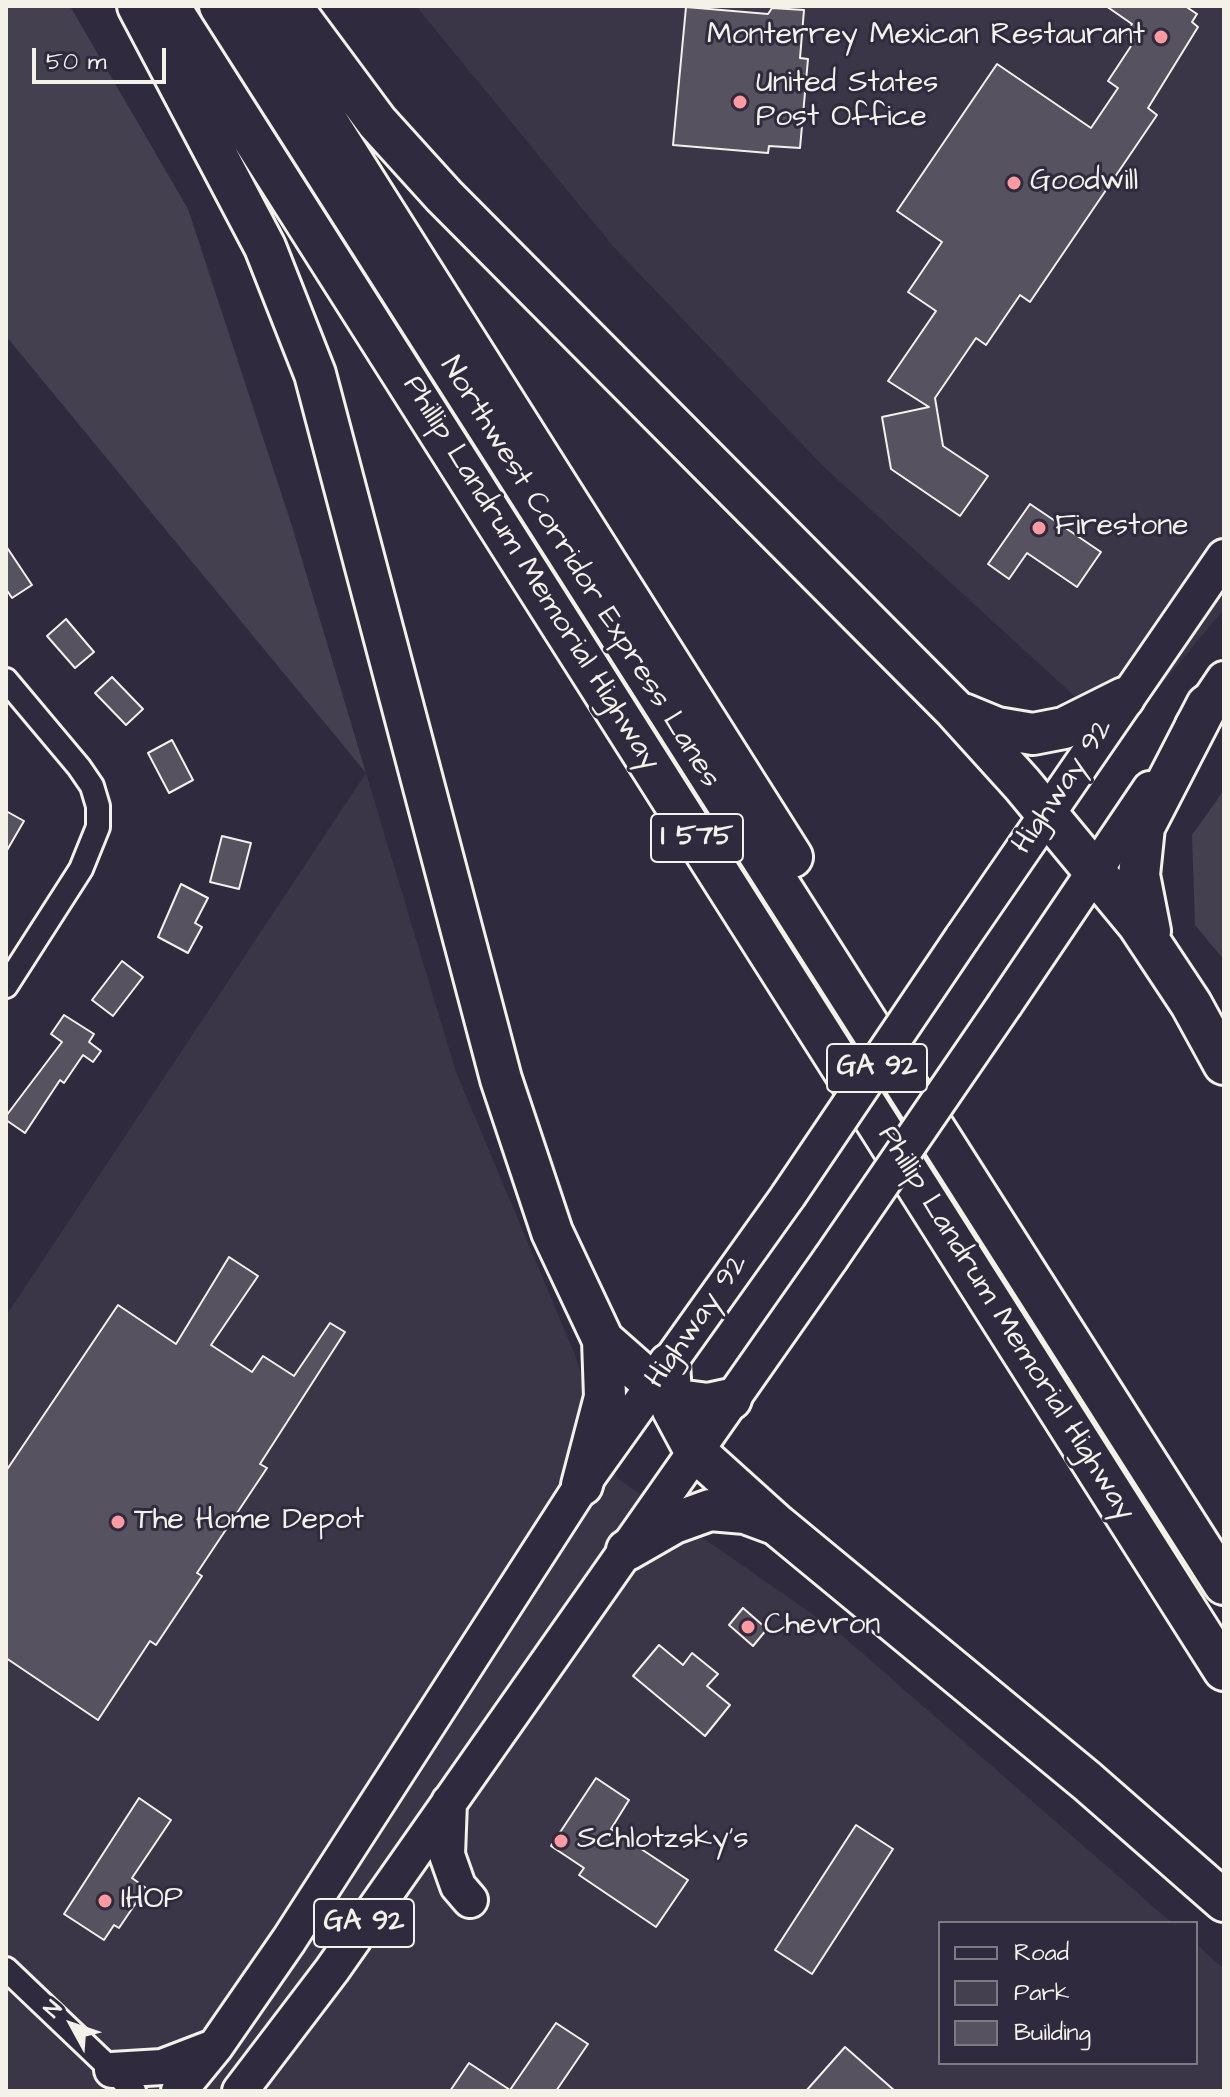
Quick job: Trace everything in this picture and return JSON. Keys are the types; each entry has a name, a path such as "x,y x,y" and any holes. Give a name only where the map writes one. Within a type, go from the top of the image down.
{"highway":[{"path":"138,6 265,247 302,335 508,1105 552,1232 603,1340 605,1397 582,1485"},
{"name":"Phillip Landrum Memorial Highway","path":"169,6 1224,1670"},
{"name":"Northwest Corridor Express Lanes","path":"220,6 1224,1584"},
{"name":"I 575","path":"254,6 1224,1540"},
{"path":"291,6 347,84 425,176 955,710 1119,898 1152,943 1224,1064"},
{"path":"1152,943 1139,875 1144,827 1216,692"},
{"path":"955,710 997,728 1033,734 1064,728 1124,698"},
{"path":"603,1340 664,1383 708,1404 731,1399"},
{"path":"664,1383 681,1429 695,1451 777,1525 1087,1781 1224,1901"},
{"path":"627,1550 674,1523 710,1510 745,1513 777,1525"}],"main road":[{"name":"Highway 92","path":"179,2091 215,2047 289,1940 582,1485 664,1383 1124,698 1224,557"},
{"name":"GA 92","path":"240,2091 304,2009 831,1258 1216,692"},
{"path":"449,1801 447,1855 458,1886 470,1900"},
{"path":"115,2078 162,2067 215,2047"}],"street":[{"path":"6,680 92,786 98,817 92,849 6,986"},
{"path":"6,1969 115,2078"}],"shaded area":[{"path":"416,6 1224,6 1224,609 1128,725 1094,714 823,466 612,245"},
{"path":"366,773 456,1072 573,1350 617,1478 838,1632 1170,1921 938,1921 938,2065 1198,2065 1198,1946 1224,1969 1224,2091 6,2091 6,1316"}],"green space":[{"path":"6,6 70,6 188,209 291,523 366,773 6,336"},
{"path":"1224,790 1224,960 1195,925 1192,835"}],"building":[{"path":"1106,6 1185,6 1197,14 1192,22 1198,27 1148,108 1157,115 1030,302 1020,295 986,345 976,338 935,398 943,446 988,476 960,516 891,469 882,417 929,407 888,381 936,311 908,292 942,242 897,211 997,64 1091,128 1118,88 1108,81 1135,40 1126,33 1132,24"},
{"name":"United States Post Office","path":"686,7 768,14 772,8 804,10 800,58 808,59 800,148 769,146 768,153 673,145"},
{"name":"Firestone","path":"1030,504 1101,552 1077,587 1027,553 1009,579 988,564"},
{"path":"6,546 32,585 12,598 6,589"},
{"path":"66,619 94,652 75,668 47,636"},
{"path":"112,677 143,709 126,725 95,693"},
{"path":"172,740 193,780 169,793 148,753"},
{"path":"6,811 24,821 6,852"},
{"path":"222,836 251,843 239,889 210,882"},
{"path":"181,884 208,898 195,923 202,927 188,953 158,937"},
{"path":"122,961 143,977 113,1016 92,1000"},
{"path":"64,1015 94,1034 89,1042 101,1051 93,1062 83,1055 64,1083 60,1080 25,1133 6,1120 6,1116 62,1042 51,1034"},
{"name":"The Home Depot","path":"229,1257 258,1276 211,1345 252,1372 263,1356 294,1376 330,1323 345,1332 260,1464 267,1468 197,1573 202,1576 156,1645 150,1641 98,1720 6,1658 6,1471 118,1305 176,1344"},
{"path":"743,1608 767,1629 753,1646 729,1625"},
{"path":"659,1645 683,1665 692,1653 718,1674 707,1686 730,1705 705,1736 633,1676"},
{"path":"596,1778 629,1800 611,1829 688,1880 656,1927 579,1875 584,1868 551,1846"},
{"path":"139,1798 171,1820 132,1878 146,1888 119,1928 114,1925 104,1940 64,1914"},
{"path":"856,1825 893,1849 812,1974 775,1950"},
{"path":"556,2023 588,2044 556,2091 450,2091 469,2063 510,2090"},
{"path":"845,2047 895,2091 806,2091"}],"place":[{"name":"Monterrey Mexican Restaurant","path":"1161,37"},
{"name":"United States Post Office","path":"740,102"},
{"name":"Goodwill","path":"1014,183"},
{"name":"Firestone","path":"1039,528"},
{"name":"The Home Depot","path":"118,1522"},
{"name":"Chevron","path":"748,1627"},
{"name":"Schlotzsky's","path":"561,1841"},
{"name":"IHOP","path":"105,1901"}]}
